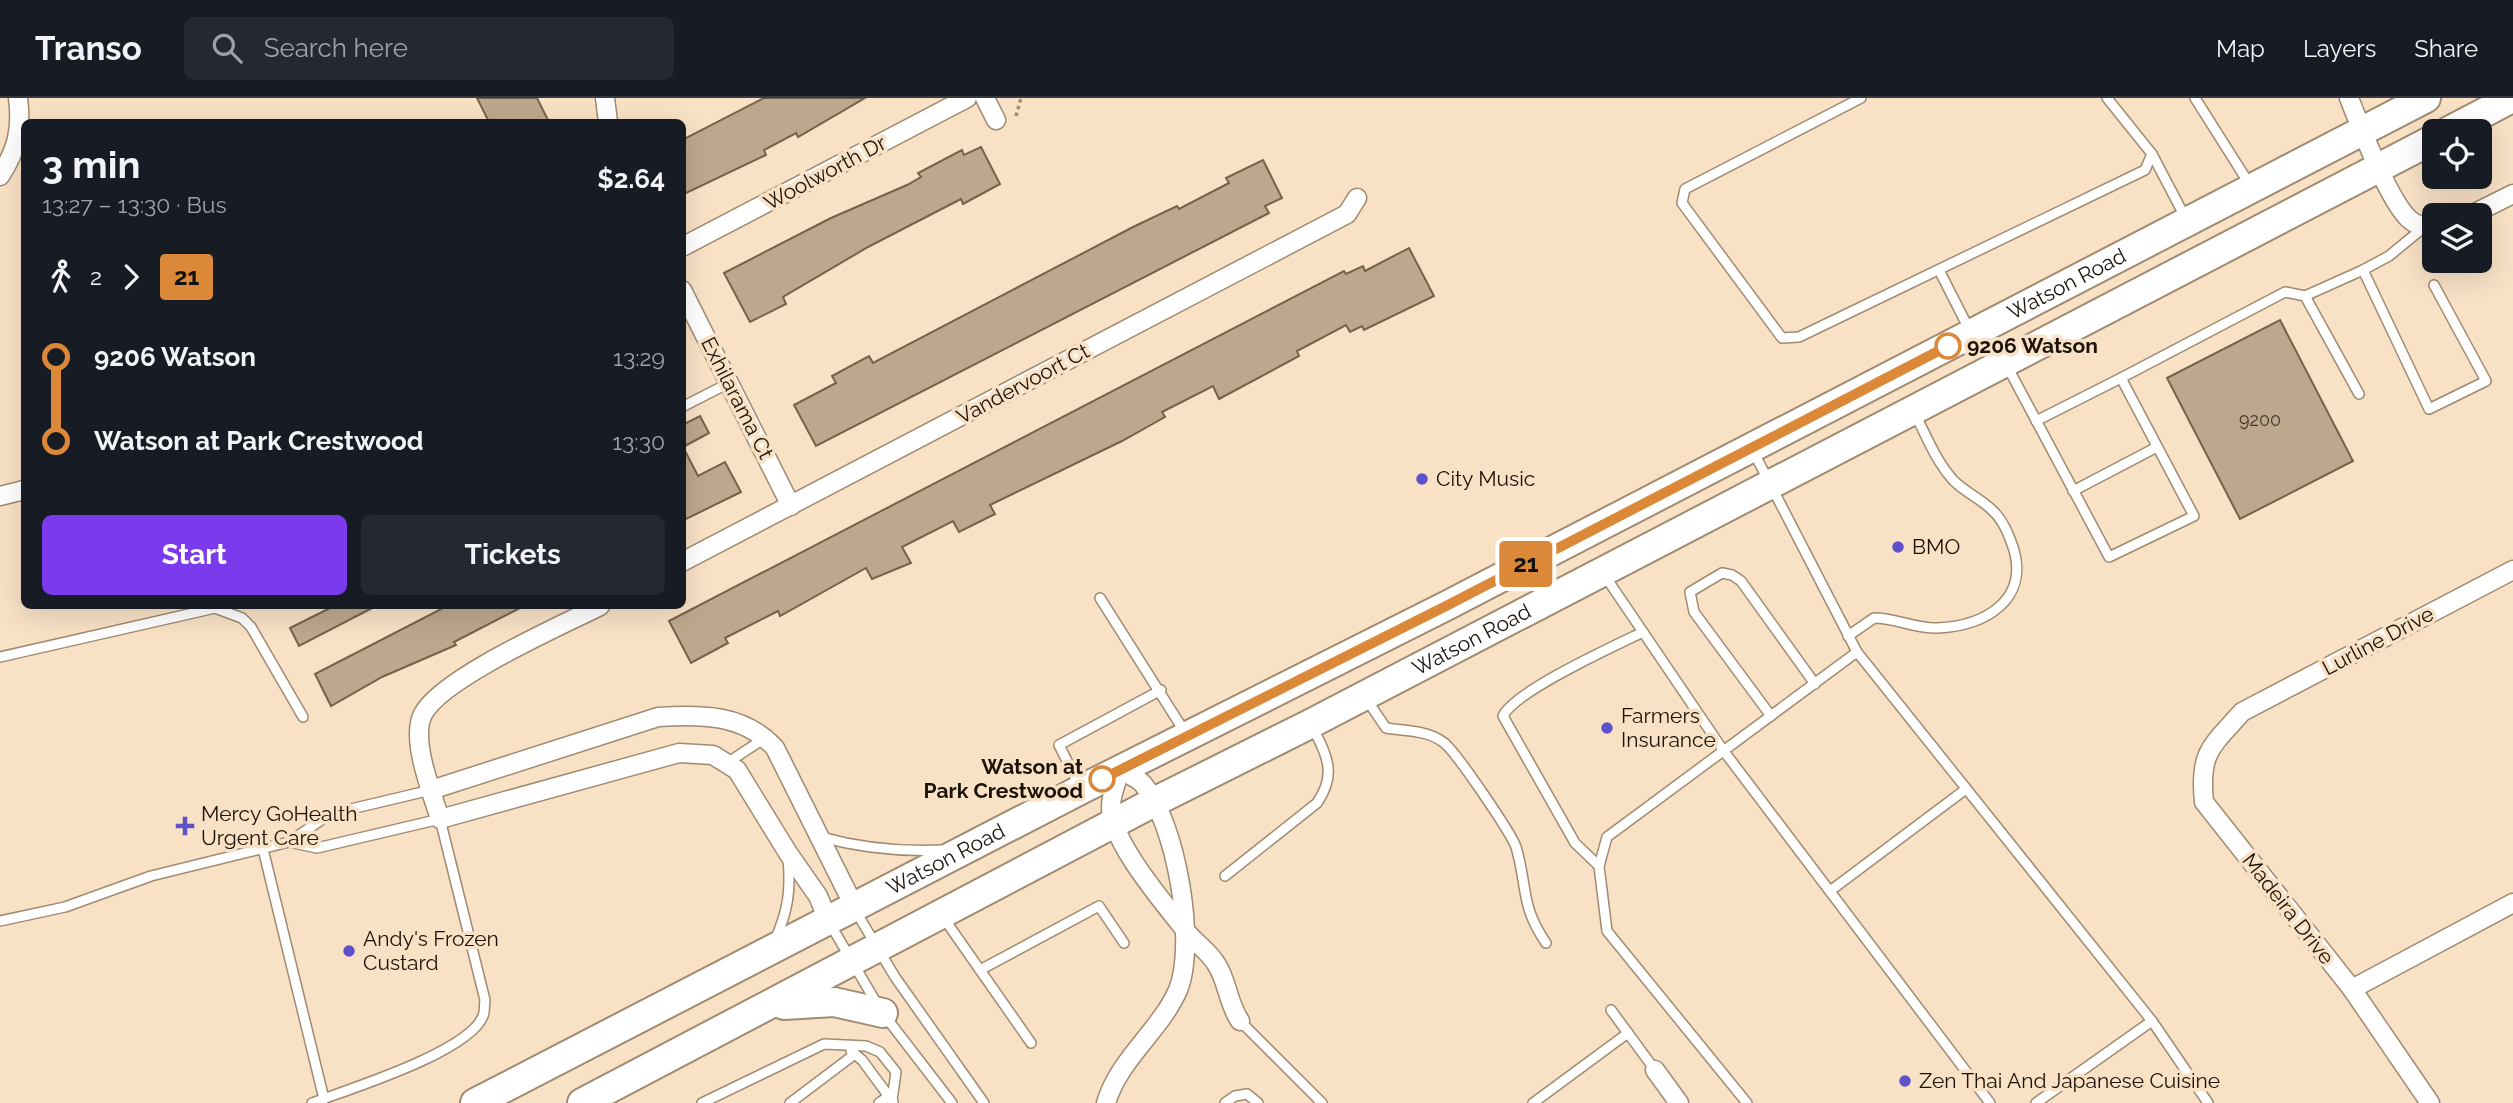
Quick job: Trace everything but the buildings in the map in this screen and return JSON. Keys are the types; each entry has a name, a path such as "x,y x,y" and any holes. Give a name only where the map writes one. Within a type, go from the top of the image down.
{"main road":[{"name":"Watson Road","path":"475,1103 2426,98"},
{"path":"2472,119 2512,98"},
{"name":"Watson Road","path":"587,1102 1154,802 1310,724 2422,145"},
{"path":"771,1006 834,1002 883,1013"}],"street":[{"path":"0,176 15,152 20,122 18,98"},
{"path":"605,98 608,119"},
{"name":"Woolworth Dr","path":"686,245 967,98"},
{"path":"985,98 996,120"},
{"path":"2349,98 2404,213 2422,224"},
{"path":"2492,204 2513,194"},
{"name":"Vandervoort Ct","path":"686,560 1347,214 1357,198"},
{"name":"Exhilarama Ct","path":"686,298 791,506"},
{"path":"0,496 21,491"},
{"name":"Lurline Drive","path":"2242,712 2513,570"},
{"path":"594,609 455,681 423,715 419,746 440,819 679,753 713,755 737,769 788,853 818,896 829,922"},
{"name":"Madeira Drive","path":"2242,712 2209,749 2201,771 2204,802 2352,989 2430,1103"},
{"path":"431,790 658,717 697,714 735,722 765,738 775,748 855,908"},
{"path":"1106,1103 1126,1064 1178,990 1186,932 1168,829 1142,782 1120,769 1111,806 1114,823 1128,852 1186,932 1214,960 1224,975 1232,1009 1240,1021"},
{"path":"2352,989 2513,903"},
{"path":"1655,1070 1679,1103"}],"lane":[{"path":"1861,98 1685,189 1682,203 1782,338 1799,337 2145,170 2152,153"},
{"path":"2107,98 2152,153 2187,222"},
{"path":"2195,98 2252,189"},
{"path":"2036,421 2285,292 2305,296 2362,270 2389,256 2422,233"},
{"path":"1939,270 1971,334"},
{"path":"2362,270 2429,409 2486,381 2434,285"},
{"path":"2305,296 2360,394"},
{"path":"2004,361 2109,558 2193,516 2121,378"},
{"path":"686,405 729,383"},
{"path":"1848,636 1874,618 1926,628 1966,623 1996,608 2014,592 2018,577 2016,557 2007,530 1993,510 1955,482 1941,463 1913,409"},
{"path":"1751,447 1857,652 2152,1021 2208,1103"},
{"path":"2073,491 2157,447"},
{"path":"1602,571 1723,750 1990,1103"},
{"path":"1771,716 1694,612 1690,592 1721,573 1732,575 1741,581 1815,684"},
{"path":"1100,598 1161,690 1187,736"},
{"path":"0,657 211,609"},
{"path":"218,609 242,618 251,627 303,717"},
{"path":"1599,866 1575,843 1503,716 1507,706 1579,664 1643,632"},
{"path":"1747,1103 1607,931 1599,866 1607,837 1857,652"},
{"path":"1082,789 1059,745 1161,690"},
{"path":"1364,696 1386,728 1422,733 1445,742 1461,763 1515,844 1531,921 1546,943"},
{"path":"1225,877 1317,803 1327,789 1326,755 1310,724"},
{"path":"727,763 765,738"},
{"path":"1830,891 1966,789"},
{"path":"0,921 65,907 151,876 289,842 330,814 431,790"},
{"path":"289,842 317,848 440,819 485,1000 483,1016 471,1032 452,1046 393,1073 312,1103"},
{"path":"821,837 843,843 907,852 966,849"},
{"path":"263,849 324,1098"},
{"path":"768,953 788,909 791,887 788,853"},
{"path":"980,970 1099,906 1124,943"},
{"path":"855,908 878,949 984,1103"},
{"path":"942,916 1031,1044"},
{"path":"829,922 883,1013 952,1103"},
{"path":"1611,1010 1655,1070"},
{"path":"1240,1021 1322,1103"},
{"path":"2036,1103 2152,1021"},
{"path":"1533,1103 1628,1033"},
{"path":"702,1103 824,1044 866,1046 880,1052 896,1072 891,1100"},
{"path":"844,1046 862,1060 891,1100"},
{"path":"790,1103 855,1054"},
{"path":"1225,1103 1235,1096 1247,1094 1258,1103"},
{"path":"879,1103 891,1100"}],"bus line":[{"name":"21","path":"1102,779 1448,605 1948,346"}],"place":[{"name":"9206 Watson","path":"1948,346"},
{"name":"City Music","path":"1422,479"},
{"name":"BMO","path":"1898,547"},
{"name":"Farmers Insurance","path":"1607,728"},
{"name":"Watson at Park Crestwood","path":"1102,779"},
{"name":"Mercy GoHealth Urgent Care","path":"185,826"},
{"name":"Andy's Frozen Custard","path":"349,951"},
{"name":"Zen Thai And Japanese Cuisine","path":"1905,1081"}]}
